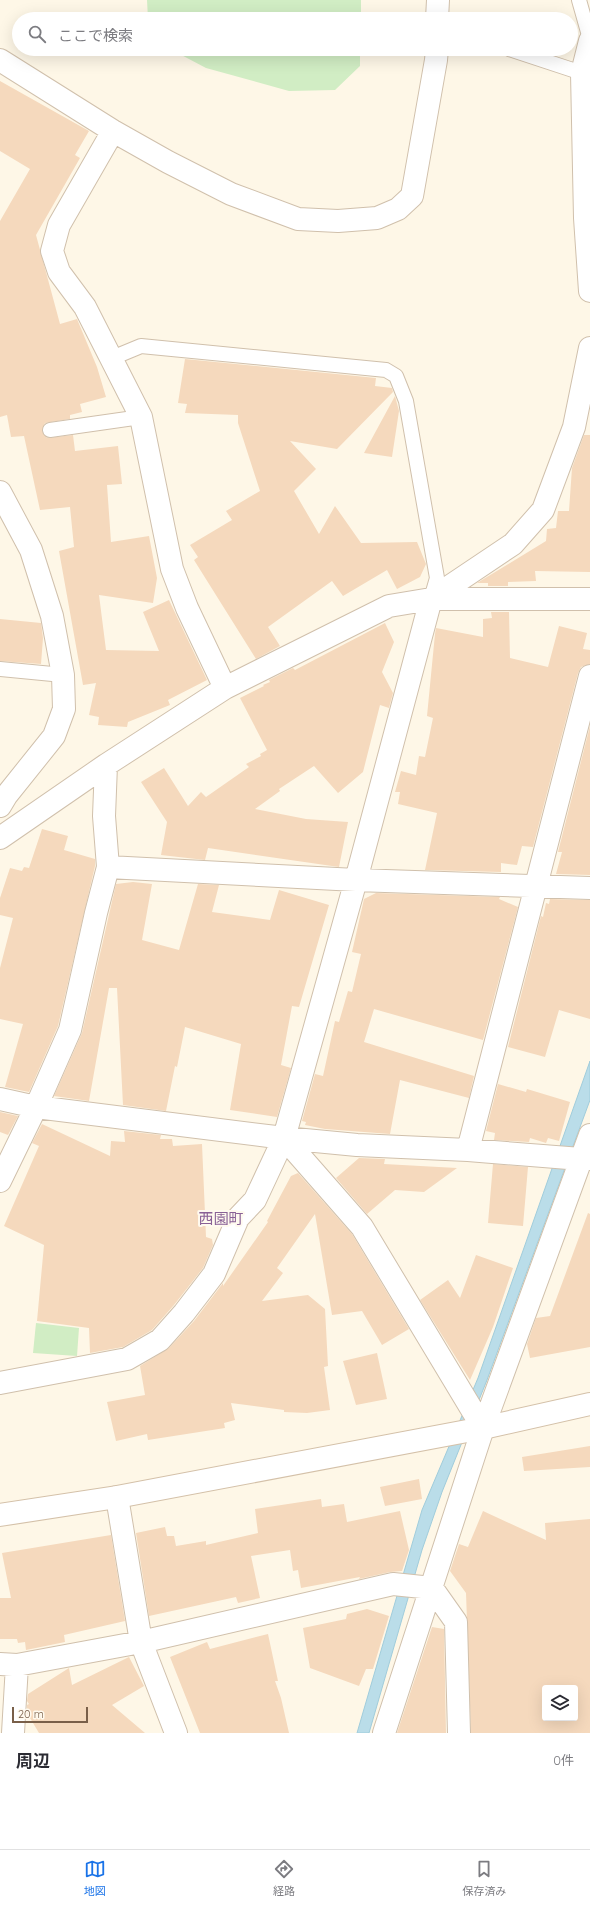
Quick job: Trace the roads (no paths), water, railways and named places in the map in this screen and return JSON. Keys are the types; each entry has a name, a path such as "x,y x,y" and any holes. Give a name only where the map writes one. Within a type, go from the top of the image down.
{"street":[{"path":"437,12 438,0"},
{"path":"590,40 582,73 585,218 590,291"},
{"path":"0,60 113,131 168,162 231,194 298,219 338,221 377,218 398,209 412,196 436,56"},
{"path":"113,131 59,225 52,251 59,272 85,307 141,417 172,569 187,608 225,688"},
{"path":"0,1384 127,1359 160,1340 184,1313 214,1274 238,1218 255,1200 284,1138 356,880 431,599 513,544 543,510 574,427 590,348"},
{"path":"0,492 31,550 52,616 63,675 64,709 54,736 6,796 0,806"},
{"path":"0,838 106,765 225,688 389,606 431,599 590,599"},
{"path":"468,1150 590,676"},
{"path":"0,1181 36,1107 70,1030 96,913 108,867 104,816 106,765"},
{"path":"108,867 356,880 590,888"},
{"path":"0,1099 36,1107 284,1138 357,1145 468,1150 586,1159"},
{"path":"384,1733 483,1428 586,1159 590,1135"},
{"path":"284,1138 362,1227 483,1428"},
{"path":"0,1515 117,1497 483,1428 590,1404"},
{"path":"117,1497 141,1642 176,1733"},
{"path":"13,1733 8,1665 141,1642 393,1584 432,1588 456,1622 459,1733"}],"lane":[{"path":"579,0 590,40"},
{"path":"530,56 582,73"},
{"path":"112,358 141,346 386,370 396,376 406,401 437,578 431,599"},
{"path":"50,430 141,417"},
{"path":"0,669 63,675"}],"water":[{"path":"590,1061 590,1100 487,1380 442,1492 422,1550 369,1733 357,1733 422,1510 478,1378"}],"district":[{"name":"西園町","path":"221,1218"}]}
